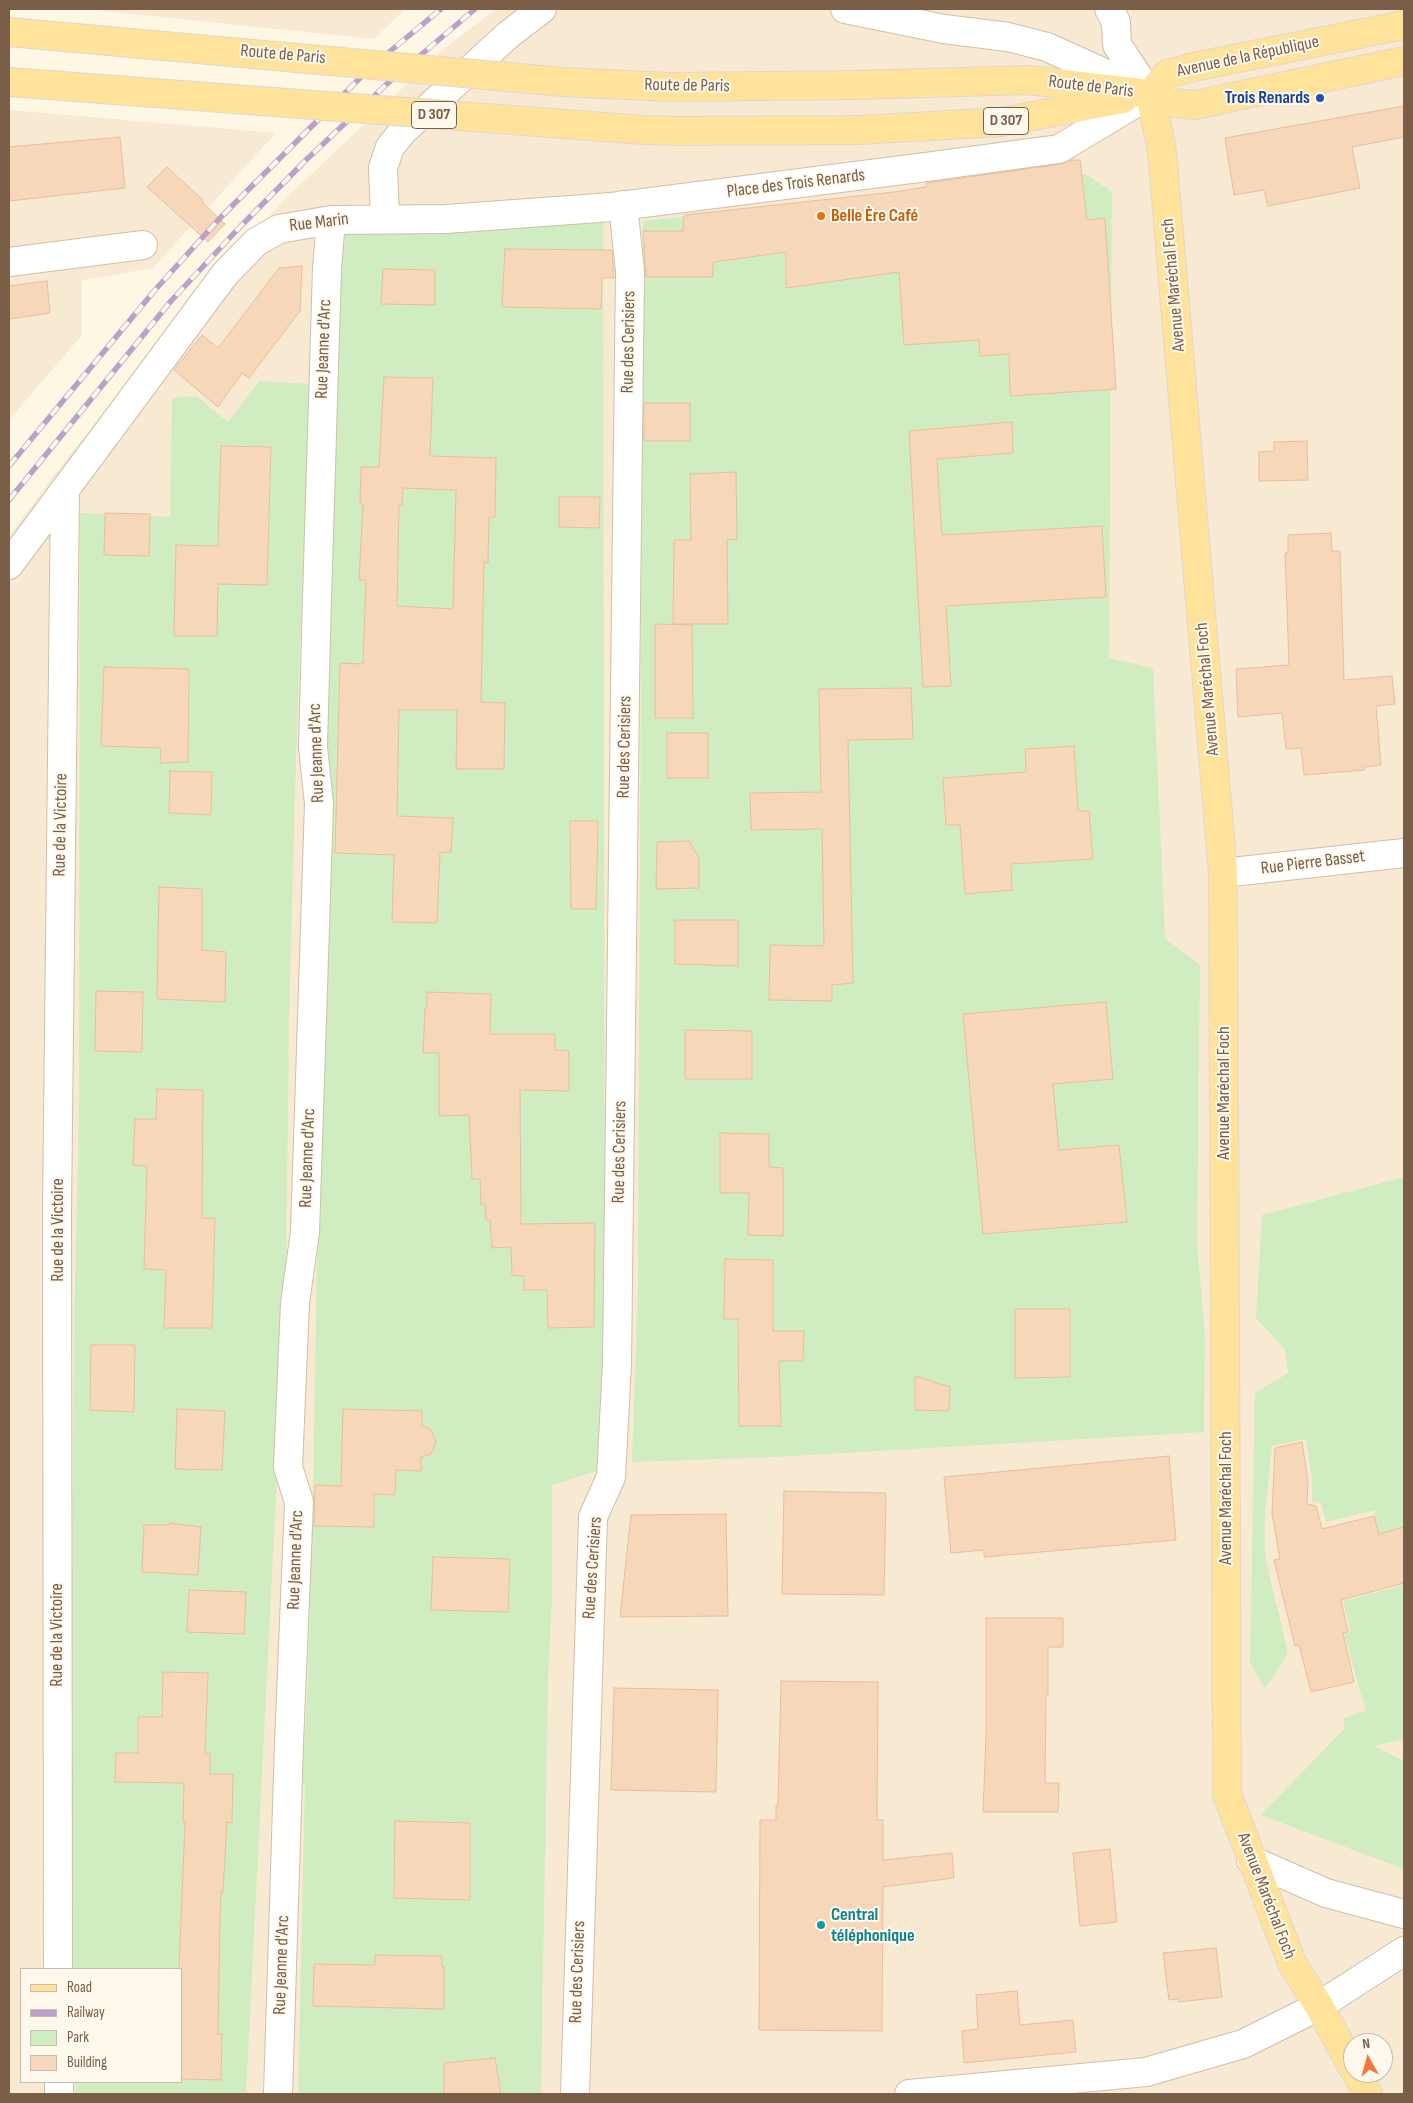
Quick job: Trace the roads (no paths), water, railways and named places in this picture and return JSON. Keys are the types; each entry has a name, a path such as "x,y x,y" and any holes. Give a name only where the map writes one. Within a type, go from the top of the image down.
{"main road":[{"name":"Avenue de la République","path":"1404,25 1198,66 1167,74 1150,94 1174,103 1195,105 1404,61"},
{"name":"Route de Paris","path":"9,32 563,82 670,87 858,86 1028,80 1150,94"},
{"name":"Route de Paris","path":"9,82 676,132 860,130 1001,122 1150,94"},
{"name":"Avenue Maréchal Foch","path":"1150,94 1164,168 1223,873 1228,1794 1251,1860 1292,1963 1343,2050"},
{"path":"1362,2083 1368,2094"}],"street":[{"path":"385,218 383,168 390,147 403,131 508,35 542,9"},
{"path":"845,9 944,29 1008,37 1047,47 1150,94"},
{"path":"1110,9 1116,22 1117,45 1150,94"},
{"name":"Place des Trois Renards","path":"385,218 446,219 623,205 926,168 1059,149 1150,94"},
{"name":"Rue des Cerisiers","path":"575,2094 593,1517 611,1477 617,1364 630,271 623,205"},
{"name":"Rue Marin","path":"64,490 226,274 256,242 279,229 331,220 385,218"},
{"name":"Rue Jeanne d'Arc","path":"278,2094 299,1502 288,1467 295,1303 305,1232 320,804 313,747 327,277 331,220"},
{"path":"9,262 143,245"},
{"path":"9,565 64,490"},
{"name":"Rue de la Victoire","path":"58,1968 57,1210 64,490"},
{"name":"Rue Pierre Basset","path":"1223,873 1404,852"},
{"path":"1251,1860 1326,1892 1404,1914"},
{"path":"909,2094 1146,2072 1243,2044 1319,2006 1404,1951"}],"railway":[{"path":"9,466 155,290 221,217 370,68 441,9"},
{"path":"9,500 171,301 237,230 307,159 389,82 475,9"}],"place":[{"name":"Trois Renards","path":"1320,98"},
{"name":"Belle Ère Café","path":"821,216"},
{"name":"Central téléphonique","path":"821,1925"}]}
